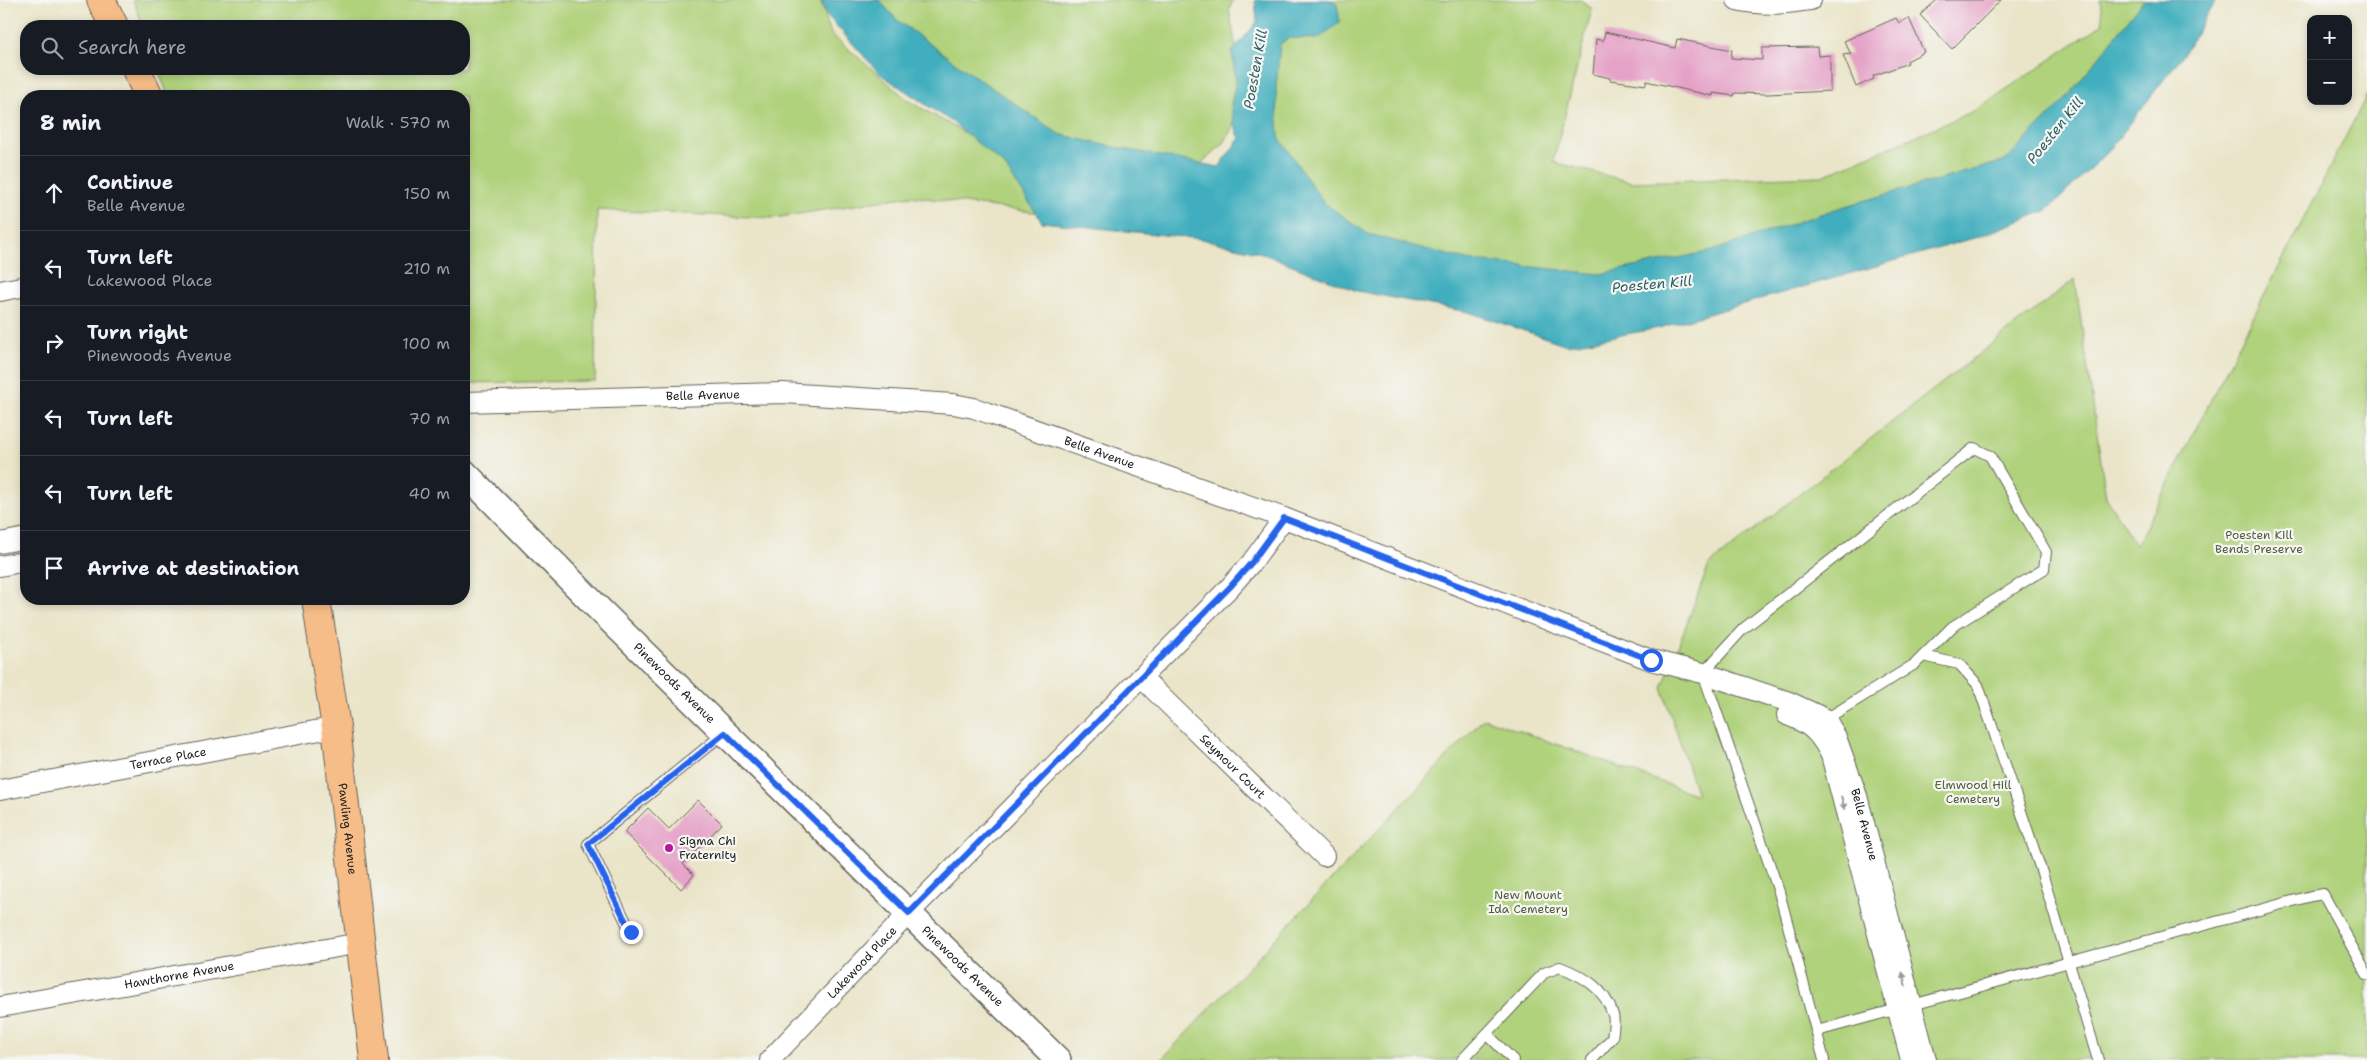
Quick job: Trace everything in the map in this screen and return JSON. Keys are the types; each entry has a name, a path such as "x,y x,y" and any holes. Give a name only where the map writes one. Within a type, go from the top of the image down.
{"main road":[{"path":"101,0 111,20"},
{"path":"139,75 146,90"},
{"name":"Pawling Avenue","path":"317,605 336,728 374,1060"}],"street":[{"path":"1737,0 1751,3 1785,5 1811,0"},
{"path":"0,290 20,287"},
{"name":"Belle Avenue","path":"470,402 783,393 953,404 974,408 1284,518 1651,660 1703,673 1733,695 1823,727 1904,1007 1926,1060"},
{"name":"Pinewoods Avenue","path":"470,478 725,733 1058,1060"},
{"name":"Lakewood Place","path":"770,1060 909,913 1230,587 1252,562 1284,518"},
{"path":"0,543 20,539"},
{"path":"0,566 20,562"},
{"name":"Seymour Court","path":"1140,677 1324,856"},
{"name":"Terrace Place","path":"0,790 336,728"},
{"name":"Hawthorne Avenue","path":"0,1007 360,944"},
{"name":"Belle Avenue","path":"1904,1007 1911,1060"}],"lane":[{"path":"1823,727 1915,664 1952,627 2044,569 2046,552 1990,456 1974,448 1743,629 1703,673 1779,892 1824,1060"},
{"path":"1923,656 1959,664 1978,685 2042,873 2098,1060"},
{"path":"631,932 588,844 725,733"},
{"path":"1816,1032 2323,894 2367,974"},
{"path":"1462,1060 1544,973 1560,967 1581,975 1602,992 1613,1016 1612,1038 1592,1060"},
{"path":"1487,1034 1513,1060"}],"green space":[{"path":"133,0 820,0 831,34 909,101 1020,165 1146,227 910,196 774,218 597,210 595,381 470,383 470,90 166,90 160,75 470,75 470,20 141,20"},
{"path":"875,0 1233,0 1229,10 1246,102 1224,143 1169,192 1080,165 899,31"},
{"path":"1297,0 1581,0 1592,9 1553,162 1631,182 1822,176 1974,111 2103,24 2100,0 2152,0 2002,173 1762,252 1590,278 1476,268 1368,239 1318,207 1274,140 1276,43"},
{"name":"Elmwood Hill Cemetery","path":"2367,95 2367,1060 1161,1060 1484,718 1697,795 1662,688 1709,565 2075,279 2106,497 2136,546"}],"water":[{"name":"Poesten Kill","path":"821,0 879,0 897,20 1059,134 1104,145 1219,167 1240,138 1234,125 1231,104 1236,82 1232,52 1257,22 1255,0 1328,0 1337,3 1340,22 1318,39 1289,38 1280,44 1276,89 1279,137 1323,202 1368,234 1467,260 1600,274 1712,251 1835,209 2005,161 2064,101 2144,0 2216,0 2185,52 2112,147 2048,210 1978,237 1659,328 1567,345 1468,312 1357,291 1262,253 1201,239 1042,222 1004,165 952,122 880,74 826,14"}],"building":[{"path":"1937,0 2001,0 1952,49 1920,15"},
{"path":"1896,18 1899,23 1909,18 1924,52 1907,61 1908,63 1873,76 1874,79 1856,87 1843,55 1851,54 1844,41"},
{"path":"1605,32 1675,48 1677,39 1732,50 1731,58 1762,60 1762,48 1817,47 1818,56 1830,55 1830,91 1768,94 1735,93 1734,96 1713,93 1713,96 1646,81 1646,85 1610,80 1610,78 1593,74 1596,39 1603,41"},
{"name":"Sigma Chi Fraternity","path":"698,800 722,824 683,864 694,875 681,889 624,832 648,808 669,829"}],"place":[{"name":"Sigma Chi Fraternity","path":"669,848"}],"route":[{"path":"631,932 588,844 725,733 909,913 1230,587 1252,562 1284,518 1651,660"}],"park label":[{"name":"Poesten Kill Bends Preserve","path":"2259,542"},
{"name":"New Mount Ida Cemetery","path":"1528,902"}]}
